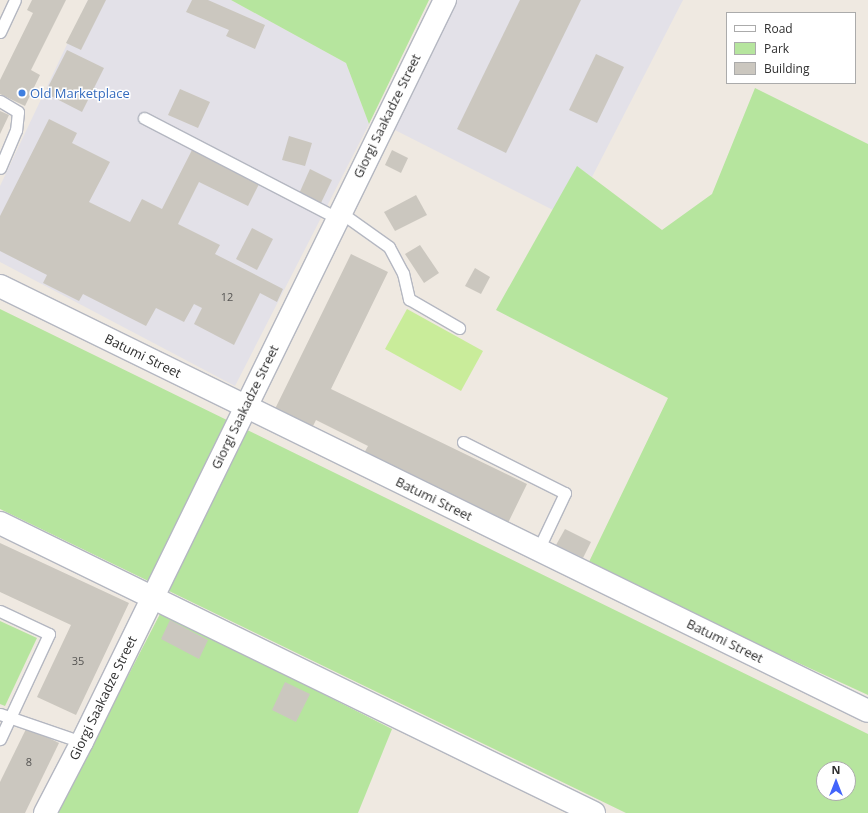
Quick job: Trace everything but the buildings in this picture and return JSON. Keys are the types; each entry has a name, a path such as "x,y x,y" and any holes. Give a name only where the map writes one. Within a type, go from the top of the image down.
{"street":[{"name":"Giorgi Saakadze Street","path":"45,813 82,742 338,215 445,0"},
{"name":"Batumi Street","path":"0,286 868,711"},
{"path":"0,523 594,813"}],"lane":[{"path":"0,32 15,0"},
{"path":"0,101 18,112 16,130 0,168"},
{"path":"144,118 338,215 389,247 403,273 409,299 460,328"},
{"path":"463,442 565,493 538,550"},
{"path":"0,611 49,634 5,716 0,739"},
{"path":"5,716 82,742"}],"shaded area":[{"path":"88,0 231,0 346,63 369,124 235,386 0,262 0,186"},
{"path":"457,0 683,0 592,177 577,167 553,210 389,127"}],"green space":[{"path":"231,0 429,0 369,124 346,63"},
{"path":"755,88 868,144 868,695 587,566 668,398 496,310 577,166 662,230 712,194"},
{"path":"0,309 868,734 868,813 626,813 0,509"},
{"path":"407,309 483,351 461,391 385,349"},
{"path":"161,612 392,729 358,813 57,813"},
{"path":"0,621 37,638 5,706 0,704"}],"place":[{"name":"Old Marketplace","path":"22,93"}]}
